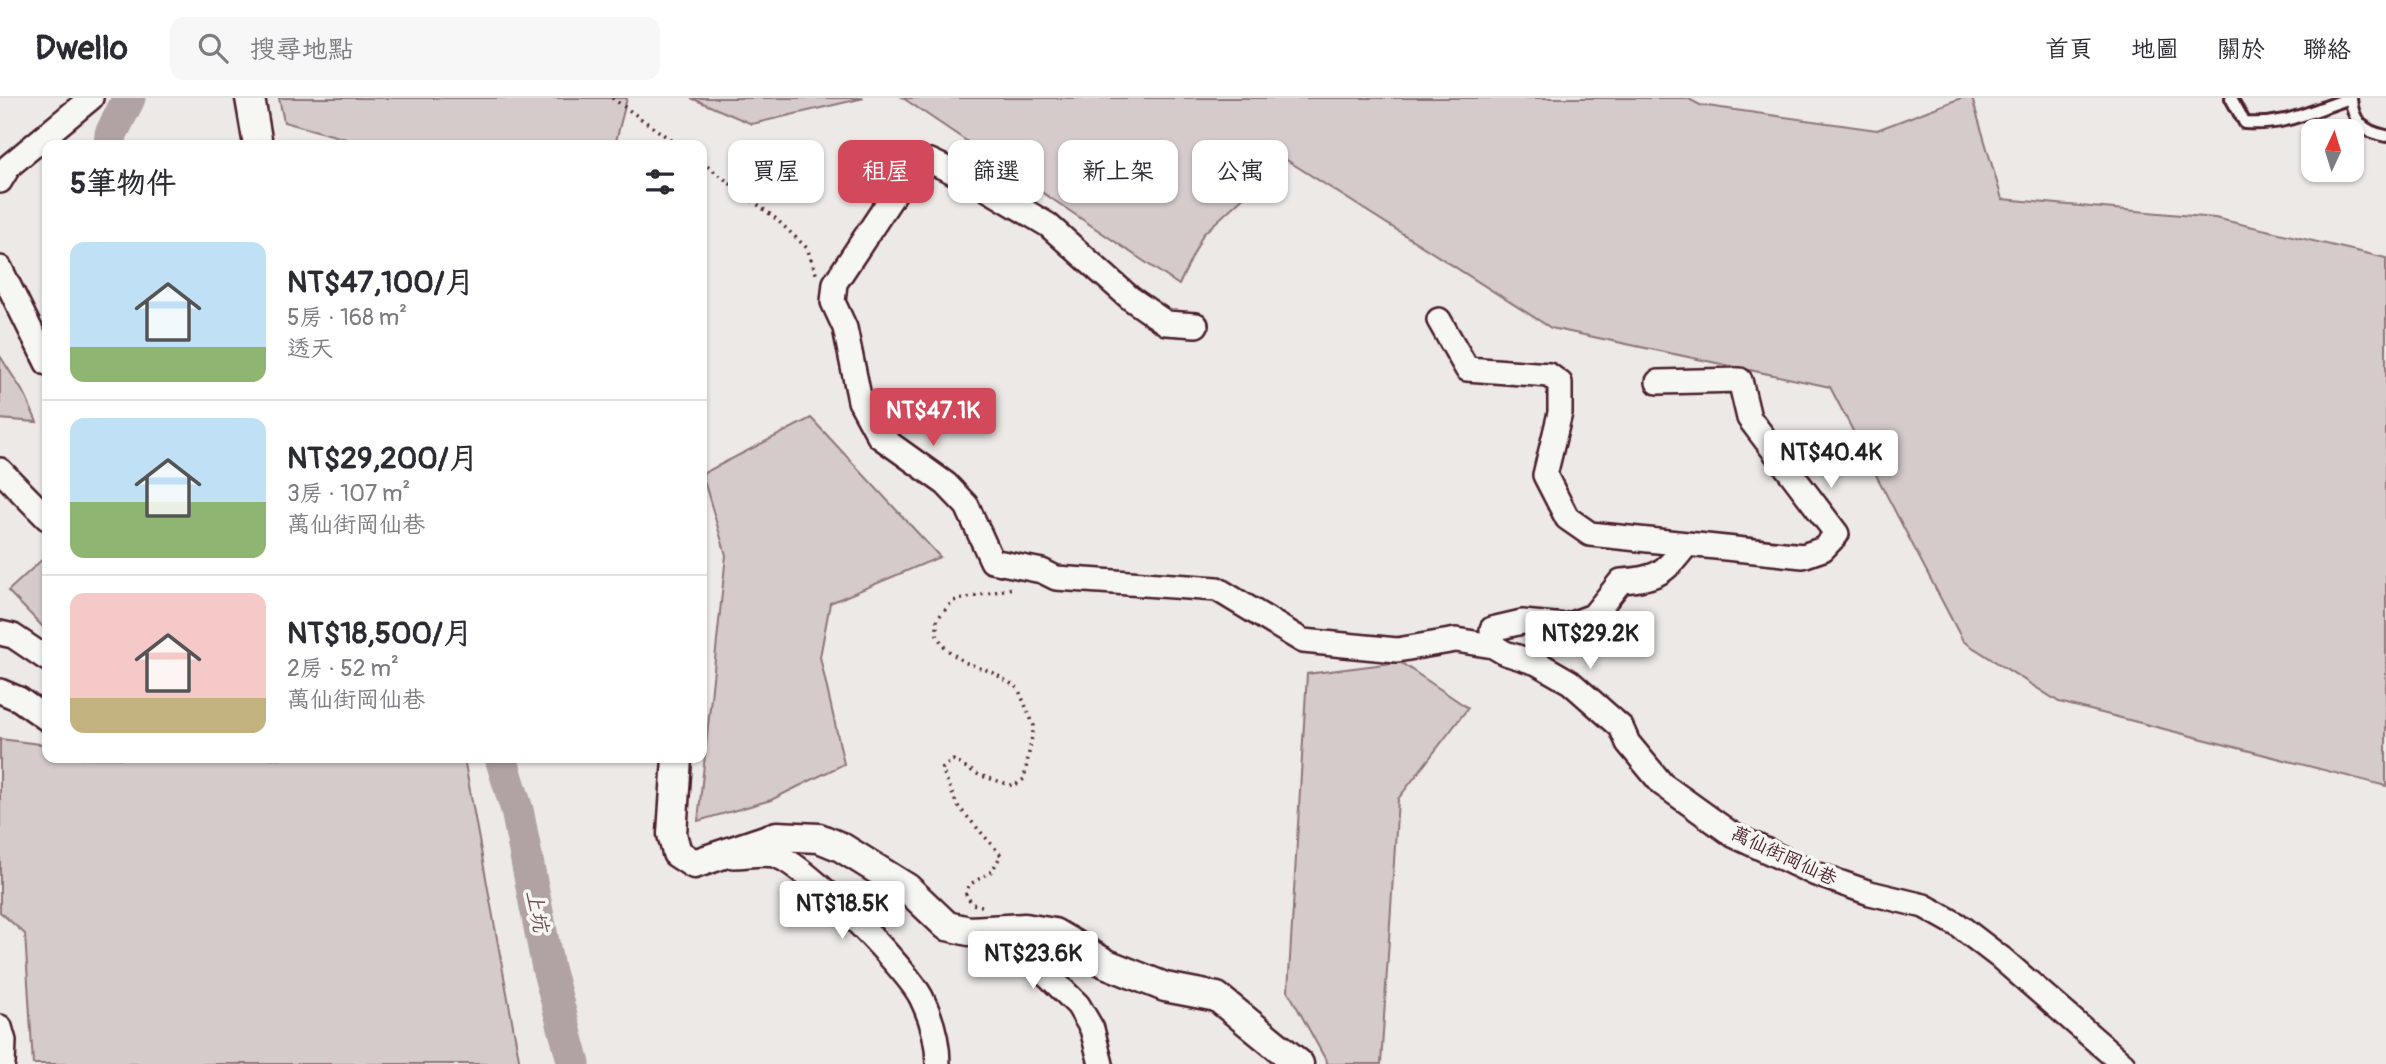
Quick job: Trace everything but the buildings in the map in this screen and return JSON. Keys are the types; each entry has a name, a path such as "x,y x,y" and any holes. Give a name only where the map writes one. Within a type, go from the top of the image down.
{"street":[{"path":"0,181 9,166 92,98"},
{"path":"250,98 257,140"},
{"path":"833,302 835,283 908,173 916,164 930,161 979,184 1048,225 1130,298 1166,323 1196,325"},
{"path":"0,268 42,353"},
{"name":"萬仙街岡仙巷","path":"833,302 845,328 860,401 879,436 946,484 967,506 992,561 1042,571 1056,578 1217,589 1303,641 1397,650 1456,640 1493,646 1505,653 1537,663 1570,682 1620,727 1628,743 1662,784 1733,835 1816,874 1870,894 1924,906 1958,925 2001,958 2123,1064"},
{"path":"1439,320 1467,369 1549,374 1560,383 1560,413 1545,475 1567,518 1590,534 1803,556 1824,549 1837,534 1749,418 1740,380 1658,382"},
{"path":"0,470 42,514"},
{"path":"1493,646 1492,629 1522,622 1566,626 1593,616 1620,581 1652,579 1672,564 1687,544"},
{"path":"0,633 13,636 42,656"},
{"path":"0,691 19,698 42,715"},
{"path":"677,763 672,834 677,853 694,864 777,836 819,838 841,847 907,888 947,926 969,931 1025,928 1054,933 1107,964 1165,987 1217,998 1299,1064"},
{"path":"717,857 775,855 799,868 889,957 920,997 938,1047 938,1064"},
{"path":"969,931 976,938 1014,942 1078,1004 1092,1029 1101,1064"},
{"path":"0,1027 4,1041 3,1064"}],"lane":[{"path":"2231,98 2245,123 2269,124 2294,120 2351,98 2352,112 2369,133 2386,136"}],"path":[{"path":"612,98 671,140"},
{"path":"707,166 775,218 807,248 821,288 833,302"},
{"path":"985,907 972,904 966,894 969,884 992,871 1001,855 957,805 942,769 953,760 979,775 1014,786 1024,779 1034,726 1018,688 992,672 964,662 946,649 937,636 937,619 953,601 1017,587"}],"shaded area":[{"path":"279,98 627,98 616,140 350,140 284,122"},
{"path":"691,98 864,98 752,124"},
{"path":"903,98 1687,98 1700,105 1877,130 1961,98 1972,98 2002,199 2215,218 2386,258 2386,786 2059,702 1963,641 1830,387 1551,328 1288,161 1288,140 1192,140 1192,203 1237,203 1203,234 1179,285 1044,194 1044,140 965,140"},
{"path":"0,356 25,395 37,422 0,419"},
{"path":"811,418 940,557 830,603 820,657 844,764 771,800 698,821 704,763 707,763 707,736 726,555 707,491 707,471"},
{"path":"42,560 42,626 8,591"},
{"path":"1400,662 1468,708 1398,799 1381,1064 1328,1064 1288,991 1307,674"},
{"path":"0,739 42,744 42,763 465,763 520,1064 33,1064 25,934 0,912"}],"waterway":[{"name":"上坑","path":"110,140 129,98"},
{"name":"上坑","path":"503,763 517,810 548,968 574,1064"}]}
